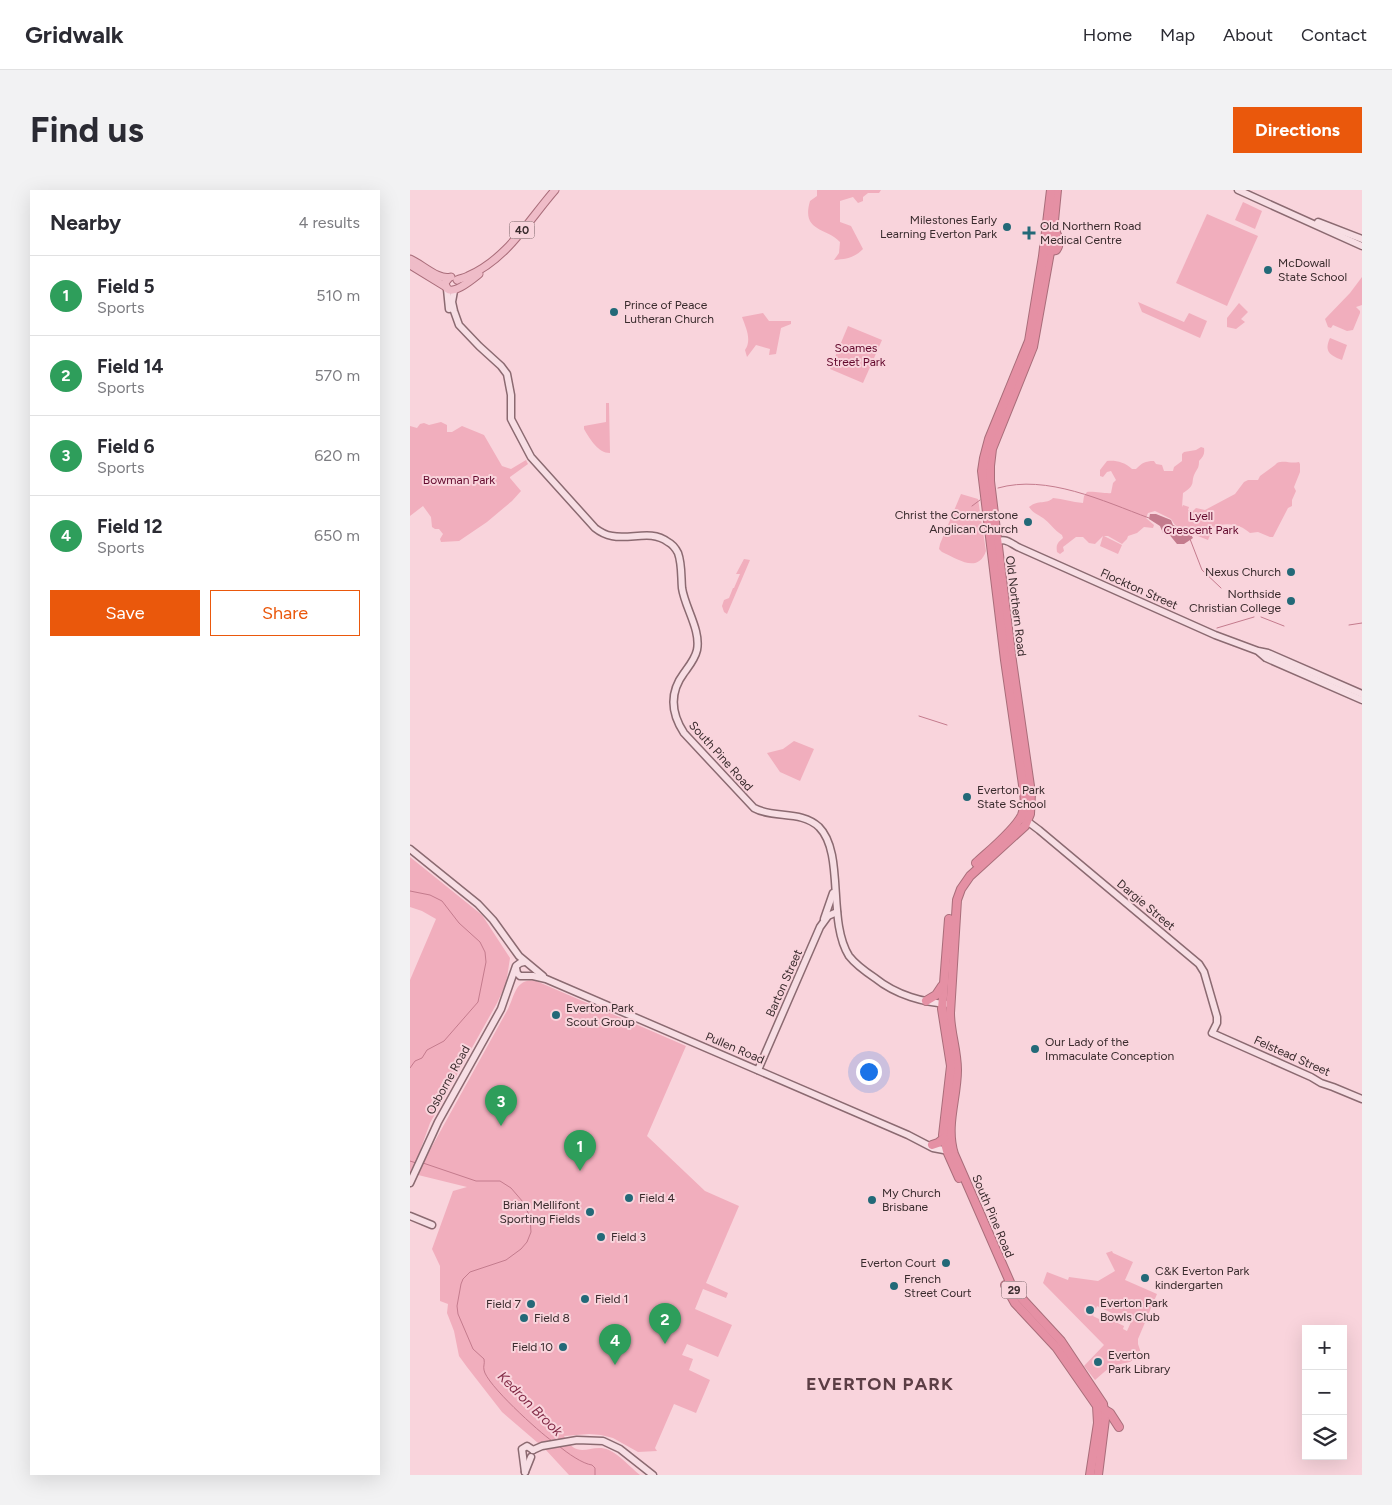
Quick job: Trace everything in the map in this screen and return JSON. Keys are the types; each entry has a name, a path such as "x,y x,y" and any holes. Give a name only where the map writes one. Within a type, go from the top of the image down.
{"highway":[{"path":"1046,190 1045,206 1048,213"},
{"name":"Old Northern Road","path":"995,547 982,478 984,458 989,439 1028,345 1043,256 1051,190"},
{"name":"Old Northern Road","path":"1024,819 1030,811 1031,793 1012,690 995,547 990,460 996,439 1033,347 1050,250 1058,190"},
{"path":"1055,208 1062,190"},
{"path":"946,1004 945,981 950,905 956,888 965,874 1024,819"},
{"path":"946,1004 955,908 959,893 970,876 1018,833 1024,819"},
{"path":"926,1001 937,994 945,981"},
{"name":"South Pine Road","path":"946,1004 943,1021 951,1062 943,1128 944,1138 1013,1289 1061,1341 1097,1394 1105,1410 1110,1413 1119,1427"},
{"name":"South Pine Road","path":"946,1004 957,1071 949,1149 1012,1297 1056,1347 1096,1404 1098,1423 1090,1475"},
{"path":"932,1145 944,1138"},
{"path":"1098,1475 1105,1410"}],"main road":[{"name":"40","path":"452,287 486,266 511,244 554,190"},
{"path":"410,259 437,275 448,279 452,277 452,287 410,265"}],"street":[{"path":"1238,190 1362,246"},
{"path":"1264,201 1272,202 1362,239"},
{"name":"South Pine Road","path":"452,287 452,302 456,317 462,328 501,366 506,374 511,395 511,418 531,457 595,528 611,536 654,536 668,541 674,547 680,562 684,596 698,643 697,653 680,678 673,694 672,707 675,718 684,733 754,808 768,814 802,817 819,827 830,849 837,912 846,950 856,963 892,990 926,1001 946,1004"},
{"name":"Flockton Street","path":"995,547 1005,540 1012,545 1209,632 1268,653 1362,694"},
{"name":"Flockton Street","path":"1258,651 1266,658 1362,700"},
{"name":"Dargie Street","path":"1024,819 1201,966 1217,1017 1217,1023 1212,1033"},
{"name":"Pullen Road","path":"410,849 486,912 512,948 527,964 546,979 916,1139 949,1149"},
{"name":"Barton Street","path":"758,1070 824,921 835,888"},
{"path":"824,921 830,914 837,912"},
{"name":"Pullen Road","path":"512,948 516,967"},
{"path":"520,962 527,964 530,970 525,976 517,973 516,967 520,962"},
{"name":"Osborne Road","path":"410,1184 444,1110 493,1024 509,990 516,967"},
{"name":"Pullen Road","path":"525,976 546,979"},
{"name":"Osborne Road","path":"509,990 525,976"},
{"name":"Felstead Street","path":"1212,1033 1314,1078 1321,1083 1362,1099"},
{"name":"Pullen Road","path":"916,1139 932,1148 949,1149"},
{"path":"410,1216 432,1225"},
{"path":"533,1450 542,1446 594,1439 607,1442 620,1449 653,1475"},
{"path":"528,1458 521,1453 523,1448 529,1446 533,1450"},
{"path":"524,1474 528,1458 534,1454 533,1450"},
{"path":"641,1467 647,1475"}],"green space":[{"path":"817,190 881,190 879,193 868,193 863,197 863,201 858,203 853,197 840,201 840,222 851,226 863,249 853,256 834,260 839,253 840,242 812,224 808,211 810,201 817,196"},
{"path":"1243,202 1262,211 1255,229 1235,220"},
{"path":"1207,214 1258,236 1227,306 1176,283"},
{"path":"1362,277 1362,305 1356,307 1360,313 1353,330 1347,331 1333,325 1331,328 1328,327 1325,319 1350,293"},
{"path":"1138,302 1184,322 1189,313 1207,321 1200,338 1142,312"},
{"path":"1239,303 1248,312 1241,319 1245,322 1236,329 1227,327 1227,318"},
{"path":"763,313 769,321 791,321 791,324 781,328 776,354 769,355 770,349 756,345 747,357 745,350 748,342 747,330 742,317"},
{"name":"Soames Street Park","path":"848,326 882,340 863,383 830,369"},
{"path":"1330,338 1347,345 1342,360 1329,352"},
{"path":"606,403 609,403 610,453 598,448 584,429 584,426 606,422"},
{"name":"Bowman Park","path":"441,422 447,425 447,432 452,432 462,426 484,435 502,466 511,469 526,460 528,464 510,477 521,491 487,522 459,541 441,542 440,539 443,534 439,529 432,527 431,517 423,506 410,516 410,426 417,428 420,424 424,423 429,425"},
{"name":"Lyell Crescent Park","path":"1201,447 1204,448 1203,457 1199,461 1192,485 1183,493 1182,507 1183,505 1189,507 1188,510 1192,512 1196,508 1205,510 1235,494 1244,482 1258,480 1260,476 1277,463 1299,462 1300,472 1294,487 1296,491 1292,500 1292,506 1288,508 1273,537 1258,532 1250,533 1242,527 1227,524 1213,528 1208,540 1185,531 1175,525 1171,519 1155,511 1148,513 1146,518 1154,525 1153,528 1144,527 1137,533 1128,536 1122,544 1108,536 1104,536 1122,545 1118,554 1100,546 1103,536 1095,544 1089,543 1083,537 1076,537 1063,547 1064,551 1060,554 1057,552 1057,548 1058,543 1063,538 1062,535 1029,507 1053,498 1083,503 1087,492 1111,493 1113,483 1116,480 1111,471 1107,472 1103,477 1100,476 1100,470 1107,461 1120,462 1132,469 1136,469 1148,461 1154,461 1156,464 1162,465 1164,471 1173,471 1174,467 1182,461 1182,454 1184,452"},
{"path":"961,494 978,499 986,551 978,562 967,563 961,561 939,549"},
{"path":"744,559 750,560 727,614 722,606 724,600 729,598 734,588 740,574 736,574"},
{"path":"794,741 814,749 800,781 780,772 767,753 783,749"},
{"path":"410,857 482,915 510,958 506,984 430,1123 421,1148 430,1150 508,1009 516,989 519,985 528,981 534,980 686,1046 647,1136 705,1191 739,1206 706,1283 728,1293 726,1298 703,1289 695,1309 732,1325 718,1357 687,1344 682,1355 693,1359 689,1370 710,1380 696,1413 674,1404 655,1448 657,1451 638,1452 613,1438 601,1435 564,1436 569,1444 580,1450 602,1448 613,1452 640,1475 569,1475 545,1449 502,1412 459,1356 454,1331 447,1313 448,1304 440,1301 440,1266 432,1249 453,1191 467,1187 410,1173 410,980 436,919 410,907"},
{"path":"1112,1251 1133,1262 1125,1280 1157,1294 1138,1339 1141,1353 1130,1362 1111,1366 1095,1380 1084,1366 1104,1345 1043,1283 1047,1272 1068,1280 1069,1277 1098,1281 1115,1271 1106,1253","holes":["1097,1306 1131,1322 1127,1331 1123,1329 1124,1326 1105,1317 1103,1321 1093,1316"]}],"shaded area":[{"path":"1150,514 1156,514 1171,520 1173,525 1190,533 1193,538 1184,544 1177,544 1168,533 1163,533 1160,526 1149,519"}],"waterway":[{"path":"998,488 1036,484 1055,487 1094,497 1149,518"},
{"path":"972,506 980,500"},
{"path":"1190,539 1202,570 1221,588"},
{"path":"1217,628 1254,617"},
{"path":"1261,617 1284,626"},
{"path":"1349,625 1362,623"},
{"path":"919,716 947,725"},
{"name":"Kedron Brook","path":"410,891 430,895 442,901 459,923 480,942 485,952 486,962 478,1002 444,1041 427,1050 422,1058 415,1061 410,1068"},
{"name":"Kedron Brook","path":"410,1161 416,1163"},
{"name":"Kedron Brook","path":"423,1163 476,1181 500,1181 511,1188 523,1202 530,1217 531,1232 527,1242 506,1260 470,1272 461,1284 457,1306 458,1314 473,1349 484,1359 484,1369 487,1377 514,1407 552,1441"},
{"name":"Kedron Brook","path":"559,1446 571,1455 592,1465 595,1468 595,1475"}],"place":[{"name":"Milestones Early Learning Everton Park","path":"1007,227"},
{"name":"Old Northern Road Medical Centre","path":"1029,233"},
{"name":"McDowall State School","path":"1268,270"},
{"name":"Prince of Peace Lutheran Church","path":"614,312"},
{"name":"Christ the Cornerstone Anglican Church","path":"1028,522"},
{"name":"Nexus Church","path":"1291,572"},
{"name":"Northside Christian College","path":"1291,601"},
{"name":"Everton Park State School","path":"967,797"},
{"name":"Everton Park Scout Group","path":"556,1015"},
{"name":"Our Lady of the Immaculate Conception","path":"1035,1049"},
{"name":"Field 6","path":"501,1126"},
{"name":"Field 5","path":"580,1171"},
{"name":"Field 4","path":"629,1198"},
{"name":"My Church Brisbane","path":"872,1200"},
{"name":"Brian Mellifont Sporting Fields","path":"590,1212"},
{"name":"Field 3","path":"601,1237"},
{"name":"Everton Court","path":"946,1263"},
{"name":"C&K Everton Park kindergarten","path":"1145,1278"},
{"name":"French Street Court","path":"894,1286"},
{"name":"Field 1","path":"585,1299"},
{"name":"Field 7","path":"531,1304"},
{"name":"Everton Park Bowls Club","path":"1090,1310"},
{"name":"Field 8","path":"524,1318"},
{"name":"Field 14","path":"665,1344"},
{"name":"Field 10","path":"563,1347"},
{"name":"Everton Park Library","path":"1098,1362"},
{"name":"Field 12","path":"615,1365"}],"district":[{"name":"EVERTON PARK","path":"880,1384"}]}
